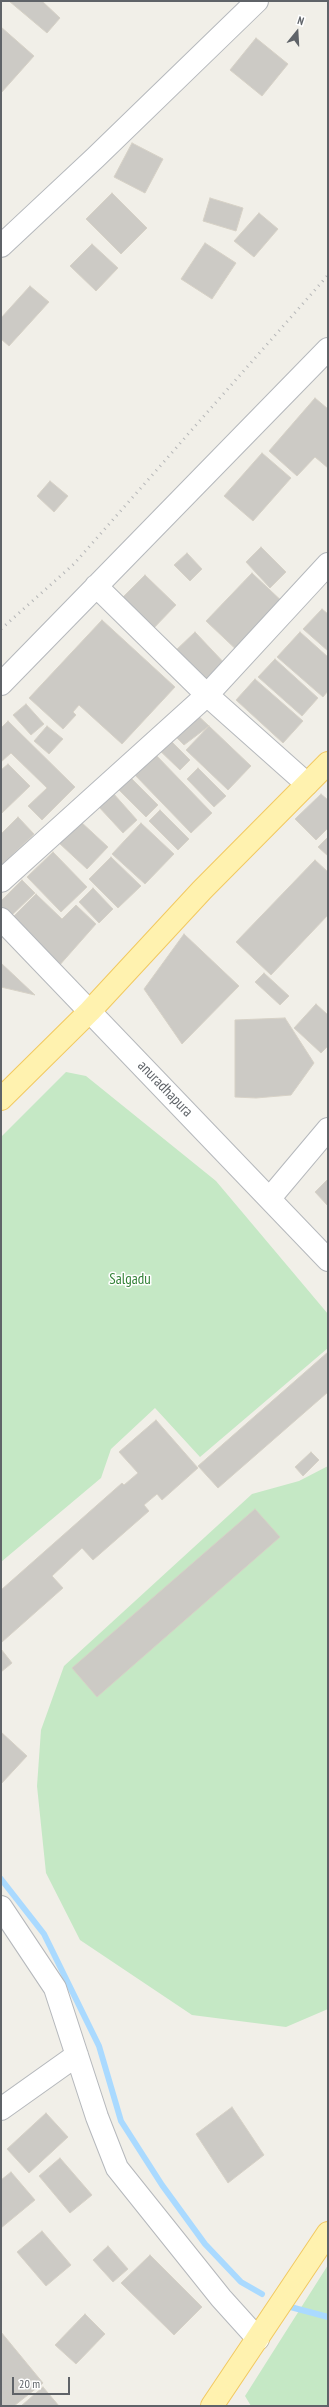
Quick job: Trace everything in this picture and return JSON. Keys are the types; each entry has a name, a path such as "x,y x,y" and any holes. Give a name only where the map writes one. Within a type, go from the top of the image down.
{"main road":[{"path":"1,1099 90,1011 202,890 328,763"},
{"path":"212,2406 328,2233"}],"street":[{"path":"1,246 95,158 257,1"},
{"path":"1,684 328,349"},
{"path":"1,881 207,695 328,564"},
{"path":"96,586 207,695 307,784"},
{"name":"anuradhapura","path":"1,919 328,1260"},
{"path":"270,1198 328,1129"},
{"path":"1,1907 55,1988 117,2168 221,2298 258,2339"},
{"path":"1,2109 78,2055"}],"green space":[{"name":"Salgadu","path":"66,1072 86,1076 216,1181 328,1314 328,1348 200,1457 155,1408 111,1449 101,1478 1,1562 1,1137"},
{"path":"328,1466 328,2009 286,2027 192,2015 80,1940 46,1873 37,1786 41,1730 64,1666 252,1494 299,1481"},
{"path":"328,2265 328,2406 251,2406 245,2396"}],"building":[{"path":"9,1 42,1 60,18 47,33"},
{"path":"1,27 34,56 1,93"},
{"path":"256,38 288,64 262,96 230,70"},
{"path":"132,143 163,159 145,193 114,177"},
{"path":"112,193 147,228 121,254 86,219"},
{"path":"210,198 243,208 236,231 203,221"},
{"path":"259,213 278,229 254,257 234,241"},
{"path":"205,243 236,263 212,299 181,279"},
{"path":"92,244 118,268 96,291 70,266"},
{"path":"30,286 49,302 9,346 1,339 1,318"},
{"path":"315,398 328,409 328,468 315,457 297,476 269,451"},
{"path":"262,453 291,478 253,521 224,496"},
{"path":"50,481 68,496 54,512 37,496"},
{"path":"261,547 286,572 270,588 246,562"},
{"path":"187,553 202,569 190,581 174,565"},
{"path":"252,573 287,606 242,655 206,621"},
{"path":"145,575 176,605 150,632 119,601"},
{"path":"322,609 328,614 328,651 303,629"},
{"path":"102,620 175,687 122,744 79,705 73,712 76,715 63,729 29,698"},
{"path":"195,632 228,667 206,686 174,652"},
{"path":"300,632 328,657 328,691 323,697 277,657"},
{"path":"275,659 318,698 302,716 258,677"},
{"path":"255,679 303,721 283,743 236,700"},
{"path":"26,704 44,724 31,735 13,715"},
{"path":"192,710 209,726 184,745 171,732"},
{"path":"8,721 75,787 42,820 28,806 47,788 11,753 1,762 1,728"},
{"path":"47,726 63,739 49,754 34,741"},
{"path":"209,726 251,766 228,790 186,750"},
{"path":"165,735 190,760 180,770 155,746"},
{"path":"154,753 212,813 191,833 133,773"},
{"path":"8,764 30,786 2,813 1,770"},
{"path":"198,768 226,796 214,807 187,779"},
{"path":"128,775 158,805 146,817 116,787"},
{"path":"113,793 137,820 123,833 98,806"},
{"path":"321,794 328,800 328,828 316,840 295,819"},
{"path":"160,810 189,839 178,850 149,821"},
{"path":"18,817 34,834 1,866 1,834"},
{"path":"80,821 108,847 87,869 59,843"},
{"path":"141,823 174,854 145,884 112,854"},
{"path":"328,837 328,856 318,847"},
{"path":"53,852 87,887 61,912 27,877"},
{"path":"111,857 141,886 118,908 89,879"},
{"path":"315,860 328,872 328,915 271,975 236,942"},
{"path":"22,880 35,893 10,917 1,908 1,901"},
{"path":"93,888 113,909 99,923 79,902"},
{"path":"36,894 62,919 76,905 96,924 58,967 10,920"},
{"path":"184,934 239,986 182,1044 144,989"},
{"path":"1,963 35,995 1,987"},
{"path":"264,973 289,996 280,1005 255,982"},
{"path":"316,1004 328,1015 328,1046 321,1053 294,1028"},
{"path":"285,1018 314,1063 291,1095 256,1098 235,1097 235,1020"},
{"path":"328,1179 328,1206 315,1192"},
{"path":"328,1352 328,1392 218,1488 198,1466"},
{"path":"156,1420 198,1468 162,1500 157,1494 144,1505 149,1511 93,1560 82,1548 52,1576 63,1588 2,1642 1,1590 122,1483 124,1485 138,1473 119,1452"},
{"path":"311,1452 319,1460 303,1476 295,1467"},
{"path":"255,1509 280,1537 97,1697 72,1668"},
{"path":"1,1649 12,1663 1,1672"},
{"path":"1,1732 27,1756 1,1784"},
{"path":"232,2107 264,2155 228,2183 196,2134"},
{"path":"46,2113 68,2137 29,2173 7,2149"},
{"path":"60,2158 92,2195 70,2213 39,2176"},
{"path":"11,2172 35,2200 1,2228 1,2180"},
{"path":"42,2231 71,2265 46,2286 17,2252"},
{"path":"108,2246 128,2269 113,2282 93,2260"},
{"path":"150,2255 202,2307 174,2335 121,2283"},
{"path":"85,2314 105,2334 76,2364 55,2345"},
{"path":"1,2332 43,2383 14,2406 1,2406"},
{"path":"43,2387 59,2406 21,2406"}],"waterway":[{"path":"1,1879 44,1934 99,2046 121,2121 162,2185 205,2244 241,2282 262,2294"},
{"path":"283,2305 328,2317"}],"railway":[{"path":"1,629 74,564 328,275"}]}
